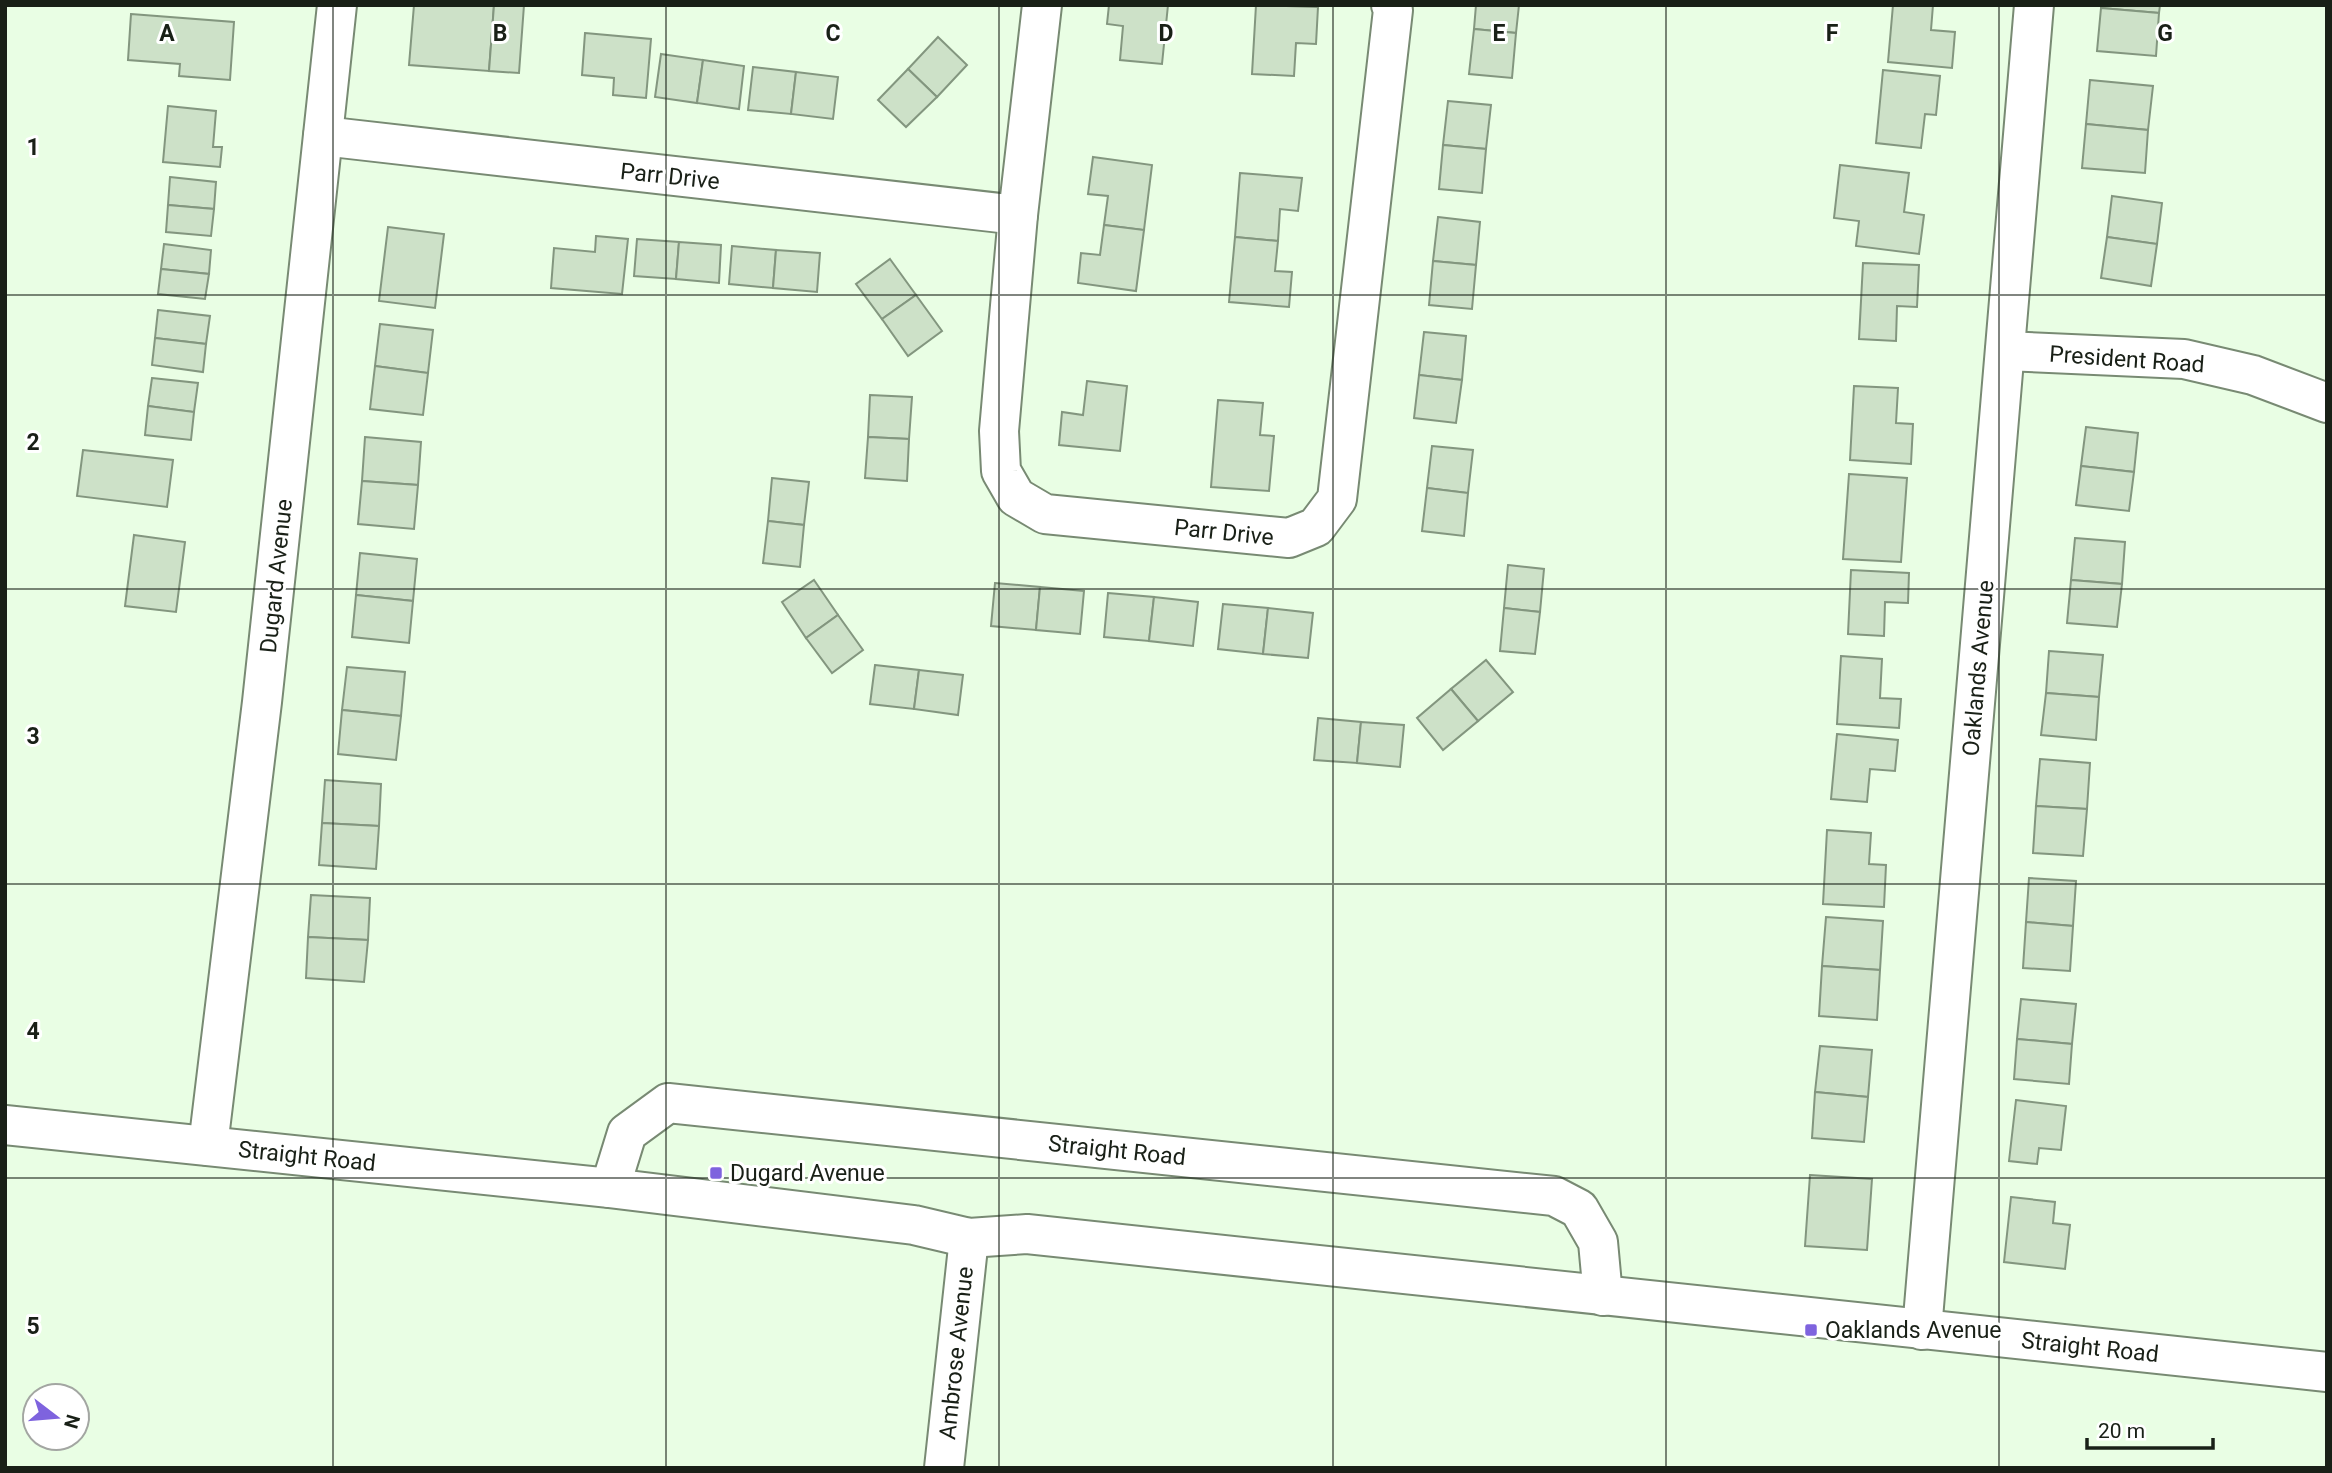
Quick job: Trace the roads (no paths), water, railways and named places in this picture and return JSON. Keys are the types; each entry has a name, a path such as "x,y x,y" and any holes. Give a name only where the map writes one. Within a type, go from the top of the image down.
{"street":[{"name":"Dugard Avenue","path":"208,1146 264,688 337,5"},
{"name":"Parr Drive","path":"1042,5 1018,215 999,431 1001,471 1016,497 1045,514 1289,538 1316,527 1337,499 1393,10 1391,5"},
{"name":"Oaklands Avenue","path":"1922,1330 2034,5"},
{"name":"Parr Drive","path":"323,136 1018,215"},
{"name":"President Road","path":"2005,351 2184,359 2253,375 2327,403"},
{"name":"Straight Road","path":"610,1188 627,1133 668,1103 1554,1196 1580,1209 1598,1242 1603,1296"},
{"name":"Straight Road","path":"5,1125 610,1188 914,1224 969,1238 1027,1234 2327,1372"},
{"name":"Ambrose Avenue","path":"944,1468 969,1238"}],"place":[{"name":"Dugard Avenue","path":"716,1173"},
{"name":"Oaklands Avenue","path":"1811,1330"}]}
